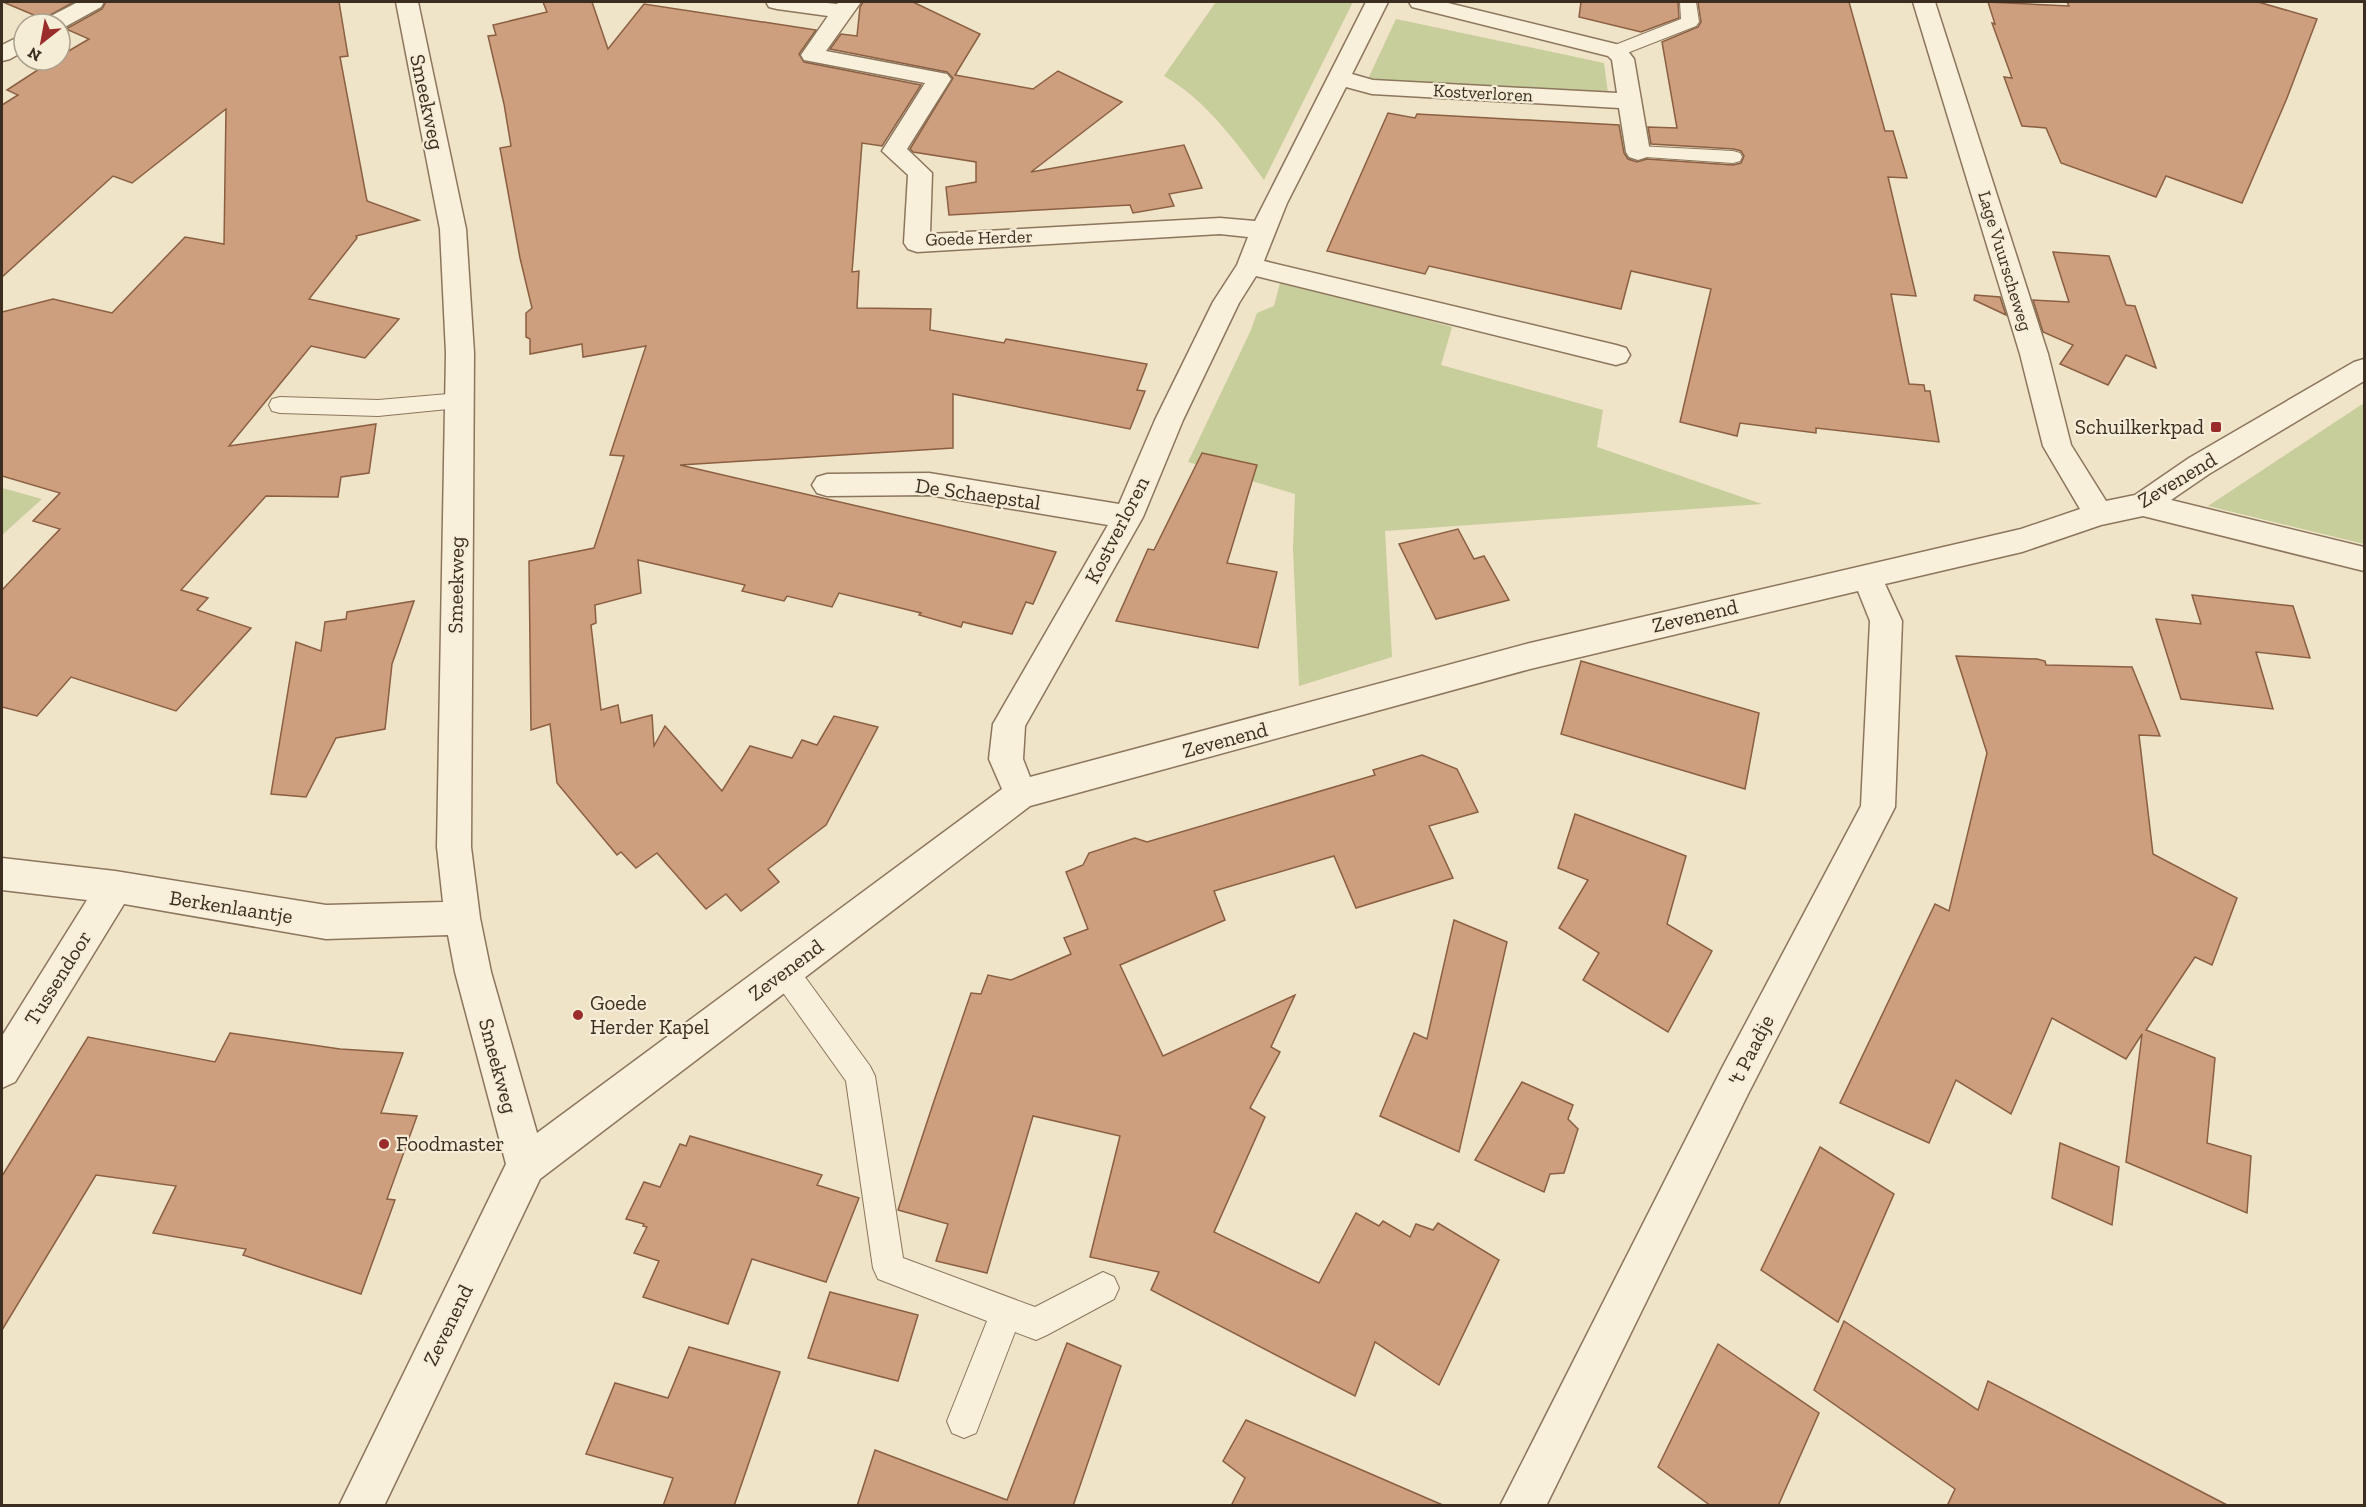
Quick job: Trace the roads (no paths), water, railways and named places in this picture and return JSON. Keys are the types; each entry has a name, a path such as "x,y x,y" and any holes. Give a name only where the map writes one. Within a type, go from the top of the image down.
{"street":[{"path":"72,14 93,2"},
{"name":"Smeekweg","path":"407,2 453,229 460,353 454,847 462,918 473,972 525,1165"},
{"name":"Goede Herder","path":"777,2 847,7"},
{"name":"Kostverloren","path":"1021,794 1006,759 1009,724 1128,517 1179,399 1226,302 1249,266 1275,204 1377,2"},
{"path":"1420,2 1616,51 1623,59 1638,152"},
{"name":"Lage Vuurscheweg","path":"1924,2 2034,354 2057,446 2099,514"},
{"name":"Goede Herder","path":"847,7 812,55 939,79 894,151 920,173 917,243 1220,226 1264,230"},
{"name":"Kostverloren","path":"1340,78 1372,87 1628,101"},
{"path":"1249,266 1616,355"},
{"name":"Zevenend","path":"361,1506 525,1165 1021,794 1530,656 2022,540 2099,514 2143,505 2199,466 2364,369"},
{"name":"De Schaepstal","path":"827,485 929,484 1128,517"},
{"path":"2143,505 2364,559"},
{"name":"'t Paadje","path":"1522,1506 1736,1081 1878,807 1886,621 1866,575"},
{"name":"Berkenlaantje","path":"2,874 115,887 326,922 462,918"},
{"name":"Tussendoor","path":"2,1069 115,887"}],"lane":[{"path":"1616,51 1690,22 1688,2"},
{"path":"1638,152 1733,158"},
{"path":"279,405 378,408 460,401"},
{"path":"784,971 860,1076 889,1268 1036,1324 1103,1288"},
{"path":"964,1421 1006,1313"}],"place":[{"name":"Schuilkerkpad","path":"2216,427"},
{"name":"Goede Herder Kapel","path":"578,1015"},
{"name":"Foodmaster","path":"384,1144"}]}
